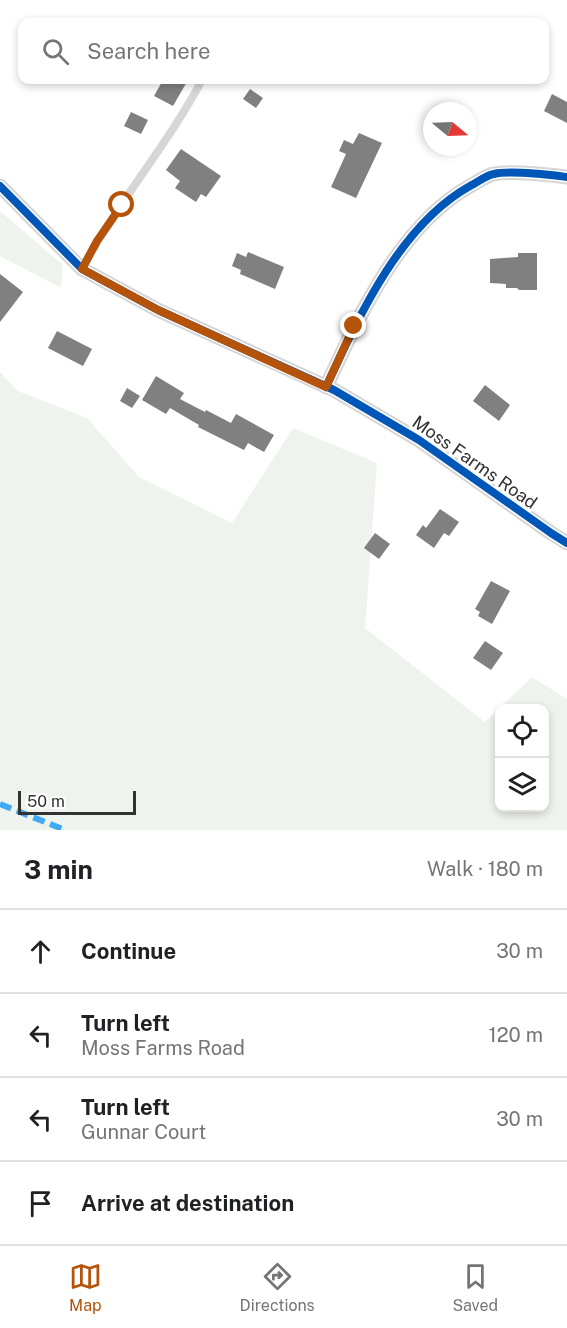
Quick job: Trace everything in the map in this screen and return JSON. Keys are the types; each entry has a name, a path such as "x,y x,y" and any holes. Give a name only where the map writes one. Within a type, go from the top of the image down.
{"street":[{"path":"326,387 354,326 396,256 418,226 456,194 494,174 543,174 567,177"},
{"name":"Moss Farms Road","path":"0,186 82,269 158,310 326,387 419,440 567,543"}],"lane":[{"path":"82,269 97,241 154,157 200,84"}],"shaded area":[{"path":"0,211 63,265 61,288 0,256"},
{"path":"0,372 18,391 87,418 139,477 232,523 293,428 377,463 365,628 485,722 495,712 495,812 549,812 549,704 504,704 532,677 567,699 567,830 0,830"}],"building":[{"path":"161,84 186,84 173,106 154,96"},
{"path":"250,89 263,98 256,108 243,99"},
{"path":"552,94 567,102 567,123 544,111"},
{"path":"131,112 148,120 141,134 124,126"},
{"path":"359,133 382,143 356,198 331,187 346,154 339,151 344,140 353,144"},
{"path":"181,149 221,176 206,197 201,194 196,202 175,188 180,181 166,170"},
{"path":"248,252 284,267 275,289 240,274 241,270 232,266 237,253 246,257"},
{"path":"518,253 537,253 537,290 519,290 506,288 506,284 490,283 490,259 518,257"},
{"path":"0,274 23,292 0,322"},
{"path":"57,331 92,349 83,366 48,348"},
{"path":"156,376 184,393 180,399 205,412 206,410 231,423 236,414 274,435 264,452 248,443 244,450 198,427 199,425 170,408 166,414 142,400"},
{"path":"485,385 510,405 499,421 473,401"},
{"path":"127,388 140,396 132,408 120,401"},
{"path":"440,509 459,522 449,536 444,533 434,548 416,535 423,525 426,528"},
{"path":"375,533 390,544 379,559 364,548"},
{"path":"491,581 510,591 492,624 478,616 480,612 475,609"},
{"path":"485,641 503,653 491,670 473,658"}],"marked path":[{"path":"0,804 65,830"}],"cycle path":[{"path":"326,387 384,274 402,248 445,203 470,186 494,174 520,173 567,177"},
{"path":"0,186 82,269 158,310 334,390 419,440 567,543"}],"route":[{"path":"122,205 97,241 82,269 158,310 326,387 354,326"}]}
